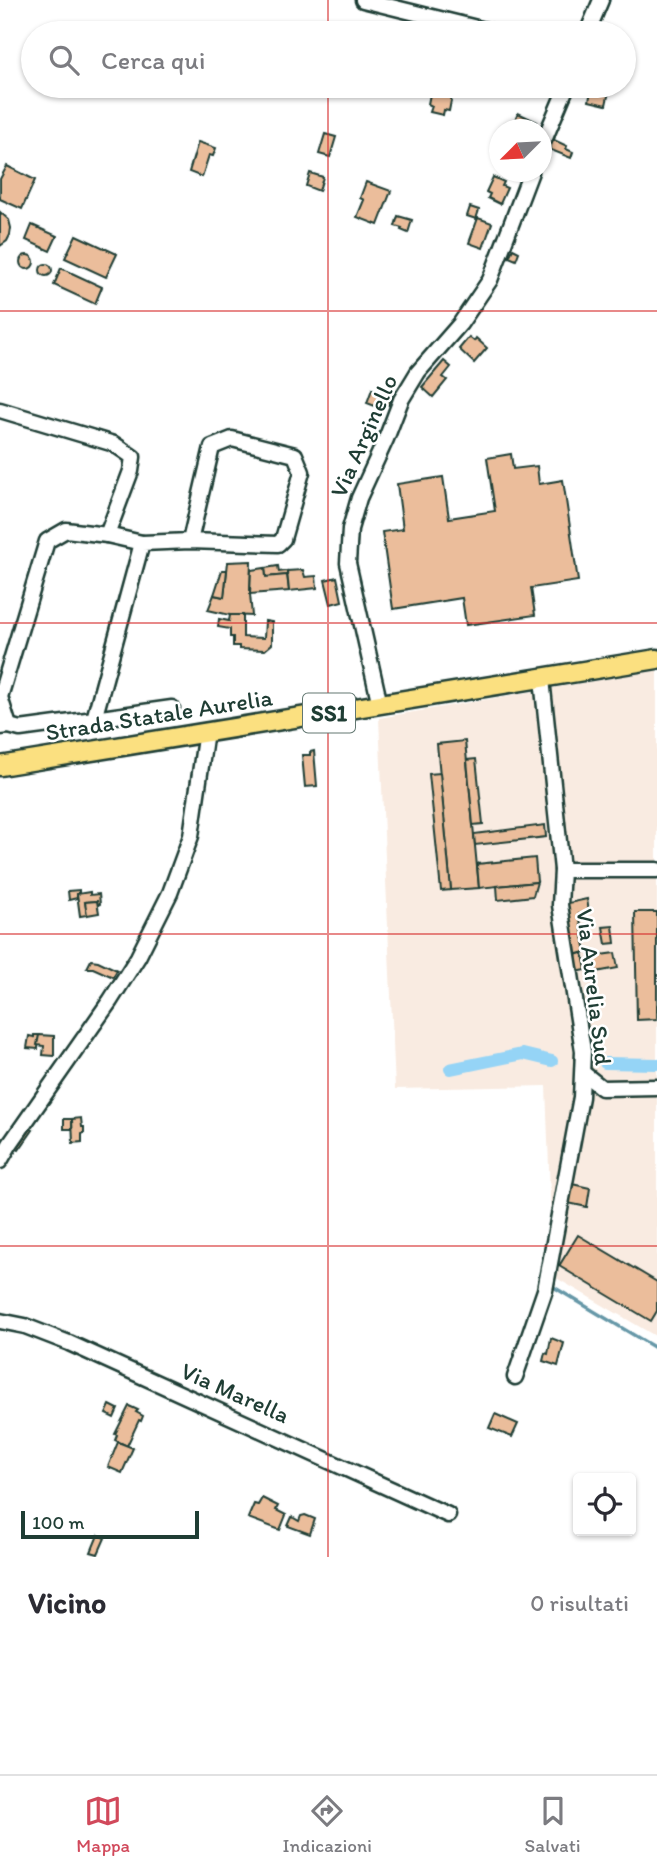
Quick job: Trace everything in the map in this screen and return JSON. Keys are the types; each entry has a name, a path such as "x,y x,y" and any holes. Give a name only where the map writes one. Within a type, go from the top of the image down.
{"main road":[{"name":"Strada Statale Aurelia","path":"0,766 657,659"}],"street":[{"path":"363,0 448,21"},
{"path":"592,21 601,0"},
{"path":"552,120 562,98"},
{"name":"Via Arginello","path":"380,705 348,563 350,529 359,498 401,400 418,372 460,324 490,280 527,182"},
{"path":"0,410 114,444 133,457 131,471 107,535"},
{"path":"172,708 20,729 4,727 0,697 47,541 66,530 142,542 278,544 284,540 302,472 295,455 232,439 212,447 190,541"},
{"path":"94,719 142,542"},
{"name":"Via Aurelia Sud","path":"515,1377 545,1290 581,1097 583,1073 583,1051 560,905 562,870 542,679"},
{"path":"0,1161 93,1028 138,957 170,893 191,836 206,732"},
{"path":"562,870 657,870"},
{"path":"583,1073 602,1088 657,1087"},
{"name":"Via Marella","path":"0,1321 25,1326 69,1343 449,1515"}],"shaded area":[{"path":"657,670 657,1337 553,1276 546,1086 395,1089 379,718"}],"building":[{"path":"429,98 452,98 449,111 444,110 443,115 430,112 432,106 428,104"},
{"path":"590,98 608,98 606,105 589,101"},
{"path":"518,113 531,119 516,119"},
{"path":"325,134 336,137 330,157 319,154"},
{"path":"552,134 555,136 554,140 573,152 571,158 552,150"},
{"path":"198,142 216,148 213,156 209,155 202,177 189,172"},
{"path":"7,166 35,180 22,209 0,199 0,179"},
{"path":"310,173 323,177 319,191 306,186"},
{"path":"366,182 391,191 378,225 357,217 364,200 360,198"},
{"path":"491,182 504,182 502,186 507,188 500,204 488,198 490,194 486,192"},
{"path":"470,207 479,210 476,219 467,216"},
{"path":"0,212 9,220 11,228 7,241 0,246"},
{"path":"398,216 412,220 408,233 395,226"},
{"path":"478,218 492,223 483,248 469,243"},
{"path":"32,225 57,236 50,251 26,240"},
{"path":"76,235 117,254 106,277 65,258"},
{"path":"513,249 519,252 516,260 509,257"},
{"path":"27,255 32,257 32,267 27,269 22,267 20,262 22,257"},
{"path":"41,265 51,265 51,275 41,275"},
{"path":"61,268 102,287 95,304 54,285"},
{"path":"469,337 474,341 476,338 487,348 474,363 459,349"},
{"path":"444,361 451,367 443,377 447,380 433,397 422,387"},
{"path":"372,389 392,396 388,405 382,403 380,408 367,403"},
{"path":"511,454 513,469 537,466 539,484 563,480 578,581 531,588 535,615 466,625 462,598 393,609 382,532 403,529 397,484 443,477 449,518 495,511 487,458"},
{"path":"251,561 252,616 208,610 214,595 224,597 228,562"},
{"path":"278,566 279,572 287,571 287,575 266,577 265,568"},
{"path":"265,568 266,577 287,575 289,591 250,594 251,570"},
{"path":"222,570 227,570 224,597 214,595"},
{"path":"303,570 305,577 316,576 317,588 289,591 287,571"},
{"path":"337,577 342,601 331,604 325,580"},
{"path":"230,615 243,615 243,637 264,638 265,621 272,622 272,644 265,650 239,649 239,646 233,646 230,629 218,627 219,619 229,621"},
{"path":"465,741 479,888 451,890 437,744"},
{"path":"314,751 317,786 305,787 302,755 310,755 310,752"},
{"path":"476,759 483,824 473,825 467,760"},
{"path":"440,773 451,890 441,891 429,774"},
{"path":"545,825 546,837 475,845 474,834"},
{"path":"535,858 537,882 479,888 477,864"},
{"path":"537,882 533,896 498,900 497,886"},
{"path":"79,890 77,898 69,900 68,891"},
{"path":"90,892 90,895 99,894 100,904 98,905 97,901 85,902 87,915 80,916 77,894"},
{"path":"587,899 589,912 579,914 586,952 573,955 564,904"},
{"path":"97,901 99,913 87,915 85,902"},
{"path":"635,912 657,912 657,1019 637,1020"},
{"path":"613,926 615,943 606,944 603,927"},
{"path":"583,953 586,970 576,972 573,955"},
{"path":"615,953 618,968 596,972 593,956"},
{"path":"91,960 117,970 113,977 87,968"},
{"path":"39,1035 38,1049 27,1048 29,1036"},
{"path":"39,1035 54,1036 54,1056 43,1055 44,1046 37,1045"},
{"path":"81,1118 84,1127 82,1142 73,1143 72,1119"},
{"path":"64,1119 72,1119 72,1129 64,1129"},
{"path":"27,1126 33,1130 19,1150 15,1148"},
{"path":"572,1184 590,1188 587,1207 568,1203"},
{"path":"578,1235 657,1282 657,1311 651,1321 559,1266"},
{"path":"551,1338 564,1343 558,1366 543,1361 545,1353 548,1354"},
{"path":"110,1405 118,1409 114,1418 106,1414"},
{"path":"129,1406 143,1416 127,1446 115,1440 115,1434"},
{"path":"495,1414 518,1424 512,1437 489,1428"},
{"path":"118,1442 133,1448 122,1473 108,1467"},
{"path":"262,1498 278,1506 276,1510 286,1515 280,1530 248,1518 254,1504 258,1505"},
{"path":"301,1516 315,1519 310,1534 288,1526 292,1517 299,1521"},
{"path":"98,1535 105,1538 98,1554 91,1552"}],"waterway":[{"path":"600,21 609,0"},
{"path":"450,1069 523,1054 552,1061"},
{"path":"605,1063 657,1064"},
{"path":"552,1286 657,1349"}]}
